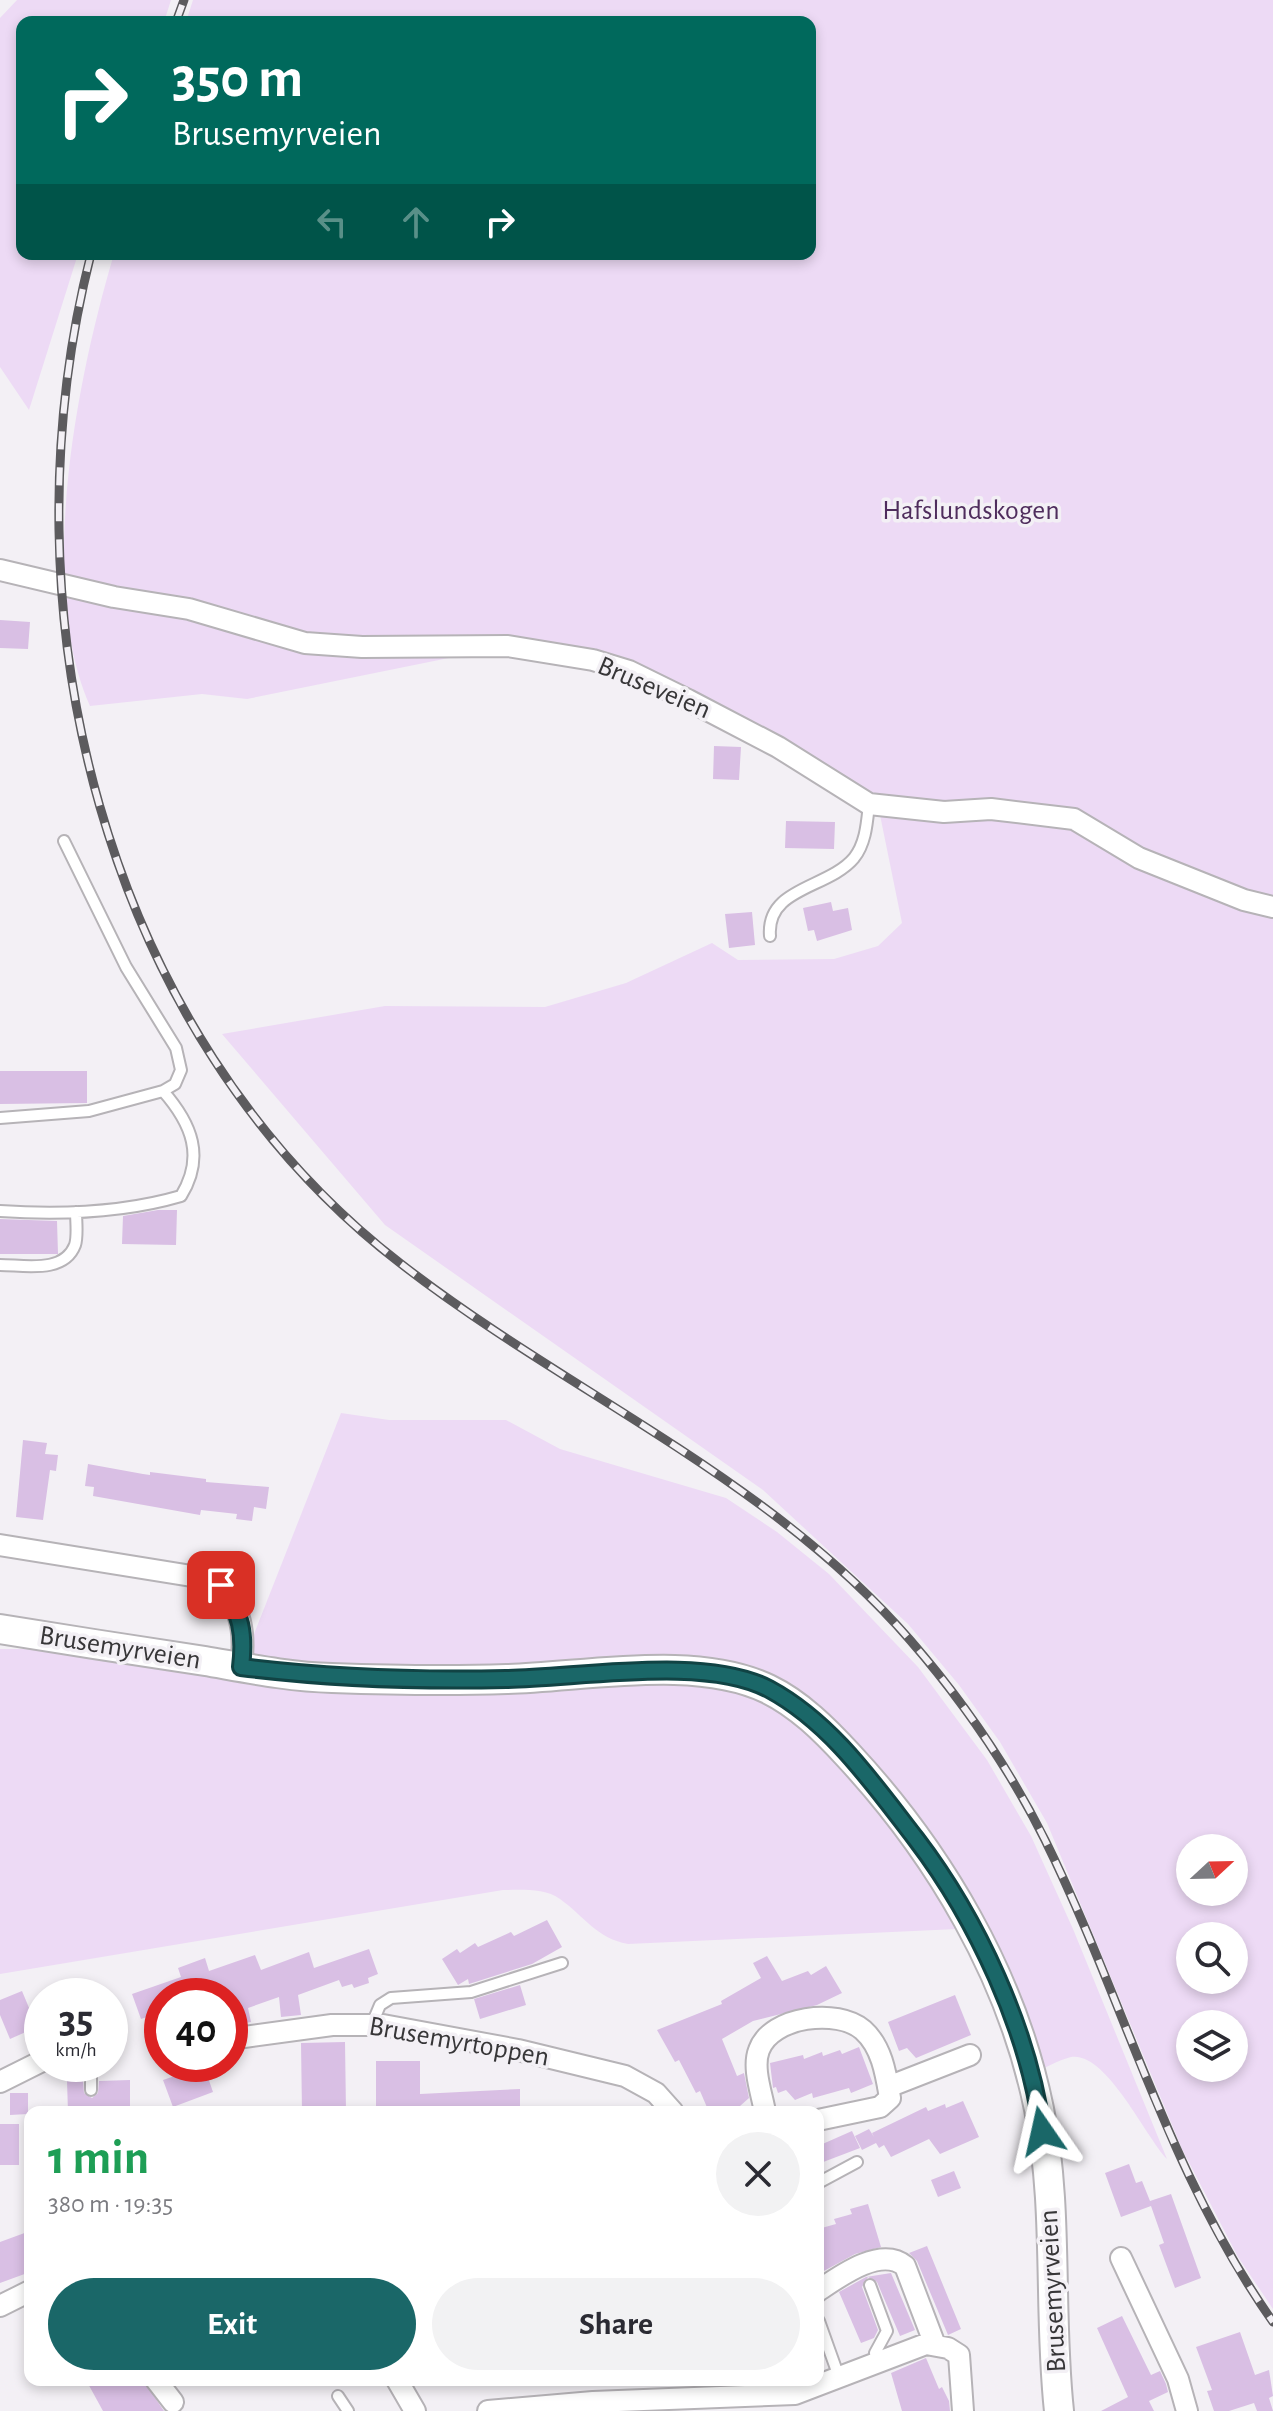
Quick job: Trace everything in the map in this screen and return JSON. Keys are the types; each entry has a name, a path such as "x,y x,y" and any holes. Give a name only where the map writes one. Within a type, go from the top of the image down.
{"street":[{"name":"Bruseveien","path":"0,570 114,597 189,609 305,643 362,647 508,646 593,660 629,671 688,700 778,747 869,804 944,812 991,809 1074,819 1139,858 1244,900 1273,907"},
{"name":"Brusemyrveien","path":"0,1545 204,1578 221,1585 240,1618 245,1638 241,1667"},
{"name":"Brusemyrveien","path":"0,1629 327,1678 507,1679 660,1671 720,1675 766,1688 814,1721 869,1777 932,1860 973,1926 1014,2026 1036,2099 1044,2150 1059,2411"},
{"path":"764,2106 757,2054 763,2042 790,2024 826,2017 850,2021 871,2038 878,2050 888,2087 887,2104 824,2119"},
{"name":"Brusemyrtoppen","path":"248,2036 312,2027 372,2024 518,2050 615,2073 647,2086 669,2106"},
{"path":"888,2087 970,2055"},
{"path":"0,2082 24,2070"},
{"path":"824,2288 874,2261 889,2257 897,2260 905,2266 935,2345"},
{"path":"1121,2258 1178,2379 1187,2411"},
{"path":"0,2306 24,2294"},
{"path":"824,2383 917,2347 935,2345 959,2355 963,2411"},
{"path":"161,2386 173,2402"},
{"path":"400,2386 415,2411"},
{"path":"488,2411 628,2397 778,2396 795,2394 816,2386"}],"lane":[{"path":"770,936 769,922 774,908 795,893 835,875 856,856 867,830 869,804"},
{"path":"0,1118 89,1111 163,1091 175,1084 181,1070 176,1048 126,967 64,841"},
{"path":"0,1211 76,1212 147,1206 181,1196 192,1178 196,1150 184,1114 163,1091"},
{"path":"0,1265 54,1265 63,1260 75,1244 76,1212"},
{"path":"372,2024 380,2005 391,1998 471,1992 562,1963"},
{"path":"91,2082 91,2090"},
{"path":"824,2180 857,2162"},
{"path":"870,2285 887,2331 875,2353 877,2362"},
{"path":"824,2335 839,2377"},
{"path":"338,2396 348,2411"}],"green space":[{"path":"17,0 171,0 166,16 16,16 16,260 76,260 29,410 0,367 0,18"},
{"name":"Hafslundskogen","path":"193,0 1273,0 1273,2309 1238,2257 1182,2149 1047,1823 1000,1742 959,1685 908,1624 763,1490 385,1225 222,1034 385,1006 545,1007 626,983 712,943 738,960 834,959 878,946 902,923 880,815 869,804 629,671 508,646 247,699 202,694 90,706 74,657 66,601 64,542 68,481 87,360 112,260 816,260 816,16 188,16"},
{"path":"341,1413 389,1420 506,1420 560,1449 726,1498 777,1532 829,1574 918,1667 987,1760 1031,1836 1073,1929 1167,2159 1124,2097 1098,2067 1084,2059 1071,2057 1030,2075 1002,1994 957,1929 628,1944 599,1932 554,1895 533,1890 503,1890 0,1974 0,1649 44,1649 193,1674 241,1667"}],"building":[{"path":"0,620 30,622 28,649 0,648"},
{"path":"714,746 741,747 739,780 713,779"},
{"path":"786,821 835,822 834,849 785,848"},
{"path":"831,902 833,911 848,908 852,930 817,941 814,930 808,931 803,908"},
{"path":"752,912 755,945 729,948 725,914"},
{"path":"0,1071 87,1071 87,1103 0,1104"},
{"path":"177,1210 176,1245 122,1244 123,1216"},
{"path":"0,1219 57,1221 58,1254 0,1254"},
{"path":"23,1440 47,1443 45,1454 58,1455 56,1471 50,1470 43,1520 16,1517"},
{"path":"88,1464 150,1475 150,1472 206,1479 206,1482 269,1487 266,1509 254,1507 252,1521 236,1519 237,1514 201,1510 200,1515 93,1496 94,1487 85,1486"},
{"path":"547,1920 562,1947 532,1964 469,1984 468,1979 458,1985 442,1959 457,1949 460,1953 475,1943 478,1947 511,1932 514,1936"},
{"path":"369,1949 378,1974 368,1978 369,1983 354,1988 352,1984 342,1987 339,1980 298,1995 301,2015 281,2017 279,1997 248,2008 248,1978 178,1978 181,1977 178,1968 205,1958 209,1971 255,1955 261,1970 309,1952 314,1968"},
{"path":"767,1956 782,1981 808,1971 811,1975 826,1966 842,1993 817,2005 753,2021 722,2039 737,2076 744,2073 749,2098 740,2106 706,2106 700,2091 696,2093 679,2060 675,2062 657,2030 722,2004 721,2001 761,1978 753,1963"},
{"path":"520,1985 526,2005 480,2019 474,1999"},
{"path":"144,1990 144,2018 141,2019 132,1994"},
{"path":"22,1991 24,2033 10,2039 0,2015 0,2000"},
{"path":"955,1995 971,2035 916,2058 907,2048 899,2051 888,2022"},
{"path":"345,2042 346,2106 302,2106 301,2043"},
{"path":"859,2047 873,2084 851,2093 849,2088 813,2098 812,2093 795,2100 786,2090 778,2093 776,2087 773,2088 770,2063 803,2055 804,2059 822,2052 823,2056 840,2050 842,2054"},
{"path":"376,2061 420,2061 420,2094 520,2089 520,2106 376,2106"},
{"path":"130,2080 130,2106 68,2106 67,2082 83,2082 84,2093 92,2098 98,2093 99,2082"},
{"path":"164,2082 210,2082 213,2092 173,2106"},
{"path":"10,2093 28,2093 28,2106 24,2106 24,2114 10,2115"},
{"path":"963,2101 979,2137 940,2154 929,2139 891,2157 884,2145 879,2148 876,2143 862,2150 855,2136 869,2129 874,2137 872,2133 926,2107 928,2111"},
{"path":"0,2124 19,2124 19,2165 0,2165"},
{"path":"852,2131 860,2148 824,2162 824,2143"},
{"path":"1129,2164 1136,2183 1142,2181 1150,2201 1171,2194 1201,2278 1175,2288 1159,2245 1164,2243 1151,2206 1121,2217 1105,2173"},
{"path":"954,2171 961,2188 938,2197 931,2180"},
{"path":"868,2204 881,2247 855,2254 824,2271 824,2227 836,2224 834,2219 852,2214 850,2209"},
{"path":"24,2233 24,2274 0,2283 0,2242"},
{"path":"927,2246 961,2329 948,2335 917,2261 909,2253"},
{"path":"891,2273 915,2330 900,2336 877,2282 868,2277 862,2287 878,2330 874,2338 861,2343 839,2292 866,2277"},
{"path":"1122,2316 1151,2375 1160,2371 1166,2384 1168,2392 1149,2401 1154,2411 1101,2411 1128,2397 1097,2328"},
{"path":"1240,2332 1255,2375 1269,2370 1273,2396 1269,2398 1273,2411 1257,2411 1254,2403 1229,2411 1214,2411 1207,2391 1212,2390 1196,2347"},
{"path":"926,2358 939,2389 942,2387 949,2401 950,2411 902,2411 891,2373"},
{"path":"89,2386 147,2386 164,2411 103,2411"}],"railway":[{"path":"178,16 184,0"},
{"path":"90,260 66,390 59,530 70,669 100,806 147,937 213,1058 297,1168 400,1263 464,1310 731,1484 795,1531 855,1583 930,1663 967,1711 1031,1813 1073,1901 1175,2146 1236,2265 1273,2322"}],"route":[{"path":"221,1585 233,1601 245,1638 241,1667 327,1678 507,1679 660,1671 720,1675 766,1688 786,1700 814,1721 869,1777 932,1860 973,1926 1014,2026 1030,2075 1042,2131"}]}
